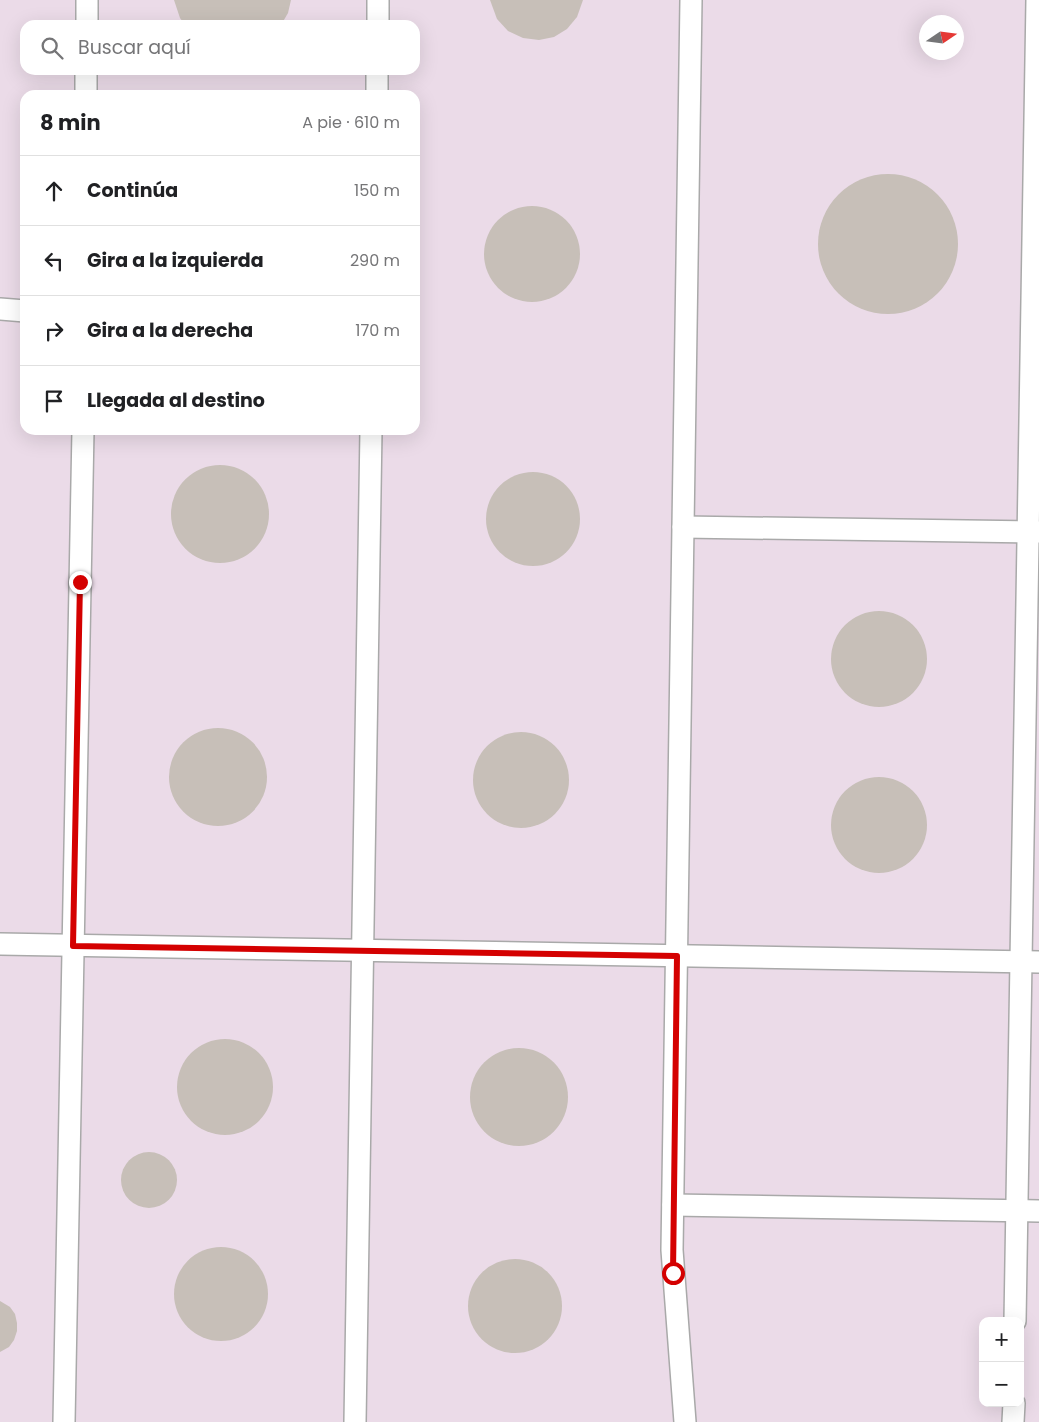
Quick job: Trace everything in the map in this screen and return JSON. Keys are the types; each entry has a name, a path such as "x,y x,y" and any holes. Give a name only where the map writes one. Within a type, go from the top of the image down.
{"lane":[{"path":"87,0 87,20"},
{"path":"378,0 378,20"},
{"path":"685,1422 673,1273 673,1205 691,0"},
{"path":"1015,1317 1017,1211 1030,962 1037,0"},
{"path":"86,75 86,90"},
{"path":"376,90 377,75"},
{"path":"0,309 20,310"},
{"path":"64,1422 82,435"},
{"path":"355,1422 371,435"},
{"path":"683,527 1034,532"},
{"path":"0,944 1030,962"},
{"path":"673,1205 1039,1212"},
{"path":"1013,1422 1014,1407"}],"shaded area":[{"path":"0,0 1039,0 1039,1422 0,1422"}],"building":[{"path":"174,0 291,0 288,13 284,20 181,20"},
{"path":"490,0 583,0 577,17 567,29 554,37 539,40 523,38 508,31 497,19"},
{"path":"888,174 915,179 937,195 953,217 958,244 953,271 937,293 915,309 888,314 861,309 839,293 823,271 818,244 823,217 839,195 861,179"},
{"path":"532,206 550,210 566,220 576,236 580,254 576,272 566,288 550,298 532,302 514,298 498,288 488,272 484,254 488,236 498,220 514,210"},
{"path":"220,465 239,469 255,479 265,495 269,514 265,533 255,549 239,559 220,563 201,559 185,549 175,533 171,514 175,495 185,479 201,469"},
{"path":"524,472 542,472 567,485 577,501 580,519 577,537 567,553 542,566 524,566 499,553 486,528 486,510 499,485"},
{"path":"879,611 897,615 913,625 923,641 927,659 923,677 913,693 897,703 879,707 861,703 845,693 835,677 831,659 835,641 845,625 861,615"},
{"path":"218,728 237,732 253,742 263,758 267,777 263,796 253,812 237,822 218,826 199,822 183,812 173,796 169,777 173,758 183,742 199,732"},
{"path":"521,732 539,736 555,746 565,762 569,780 565,798 555,814 539,824 521,828 503,824 487,814 477,798 473,780 477,762 487,746 503,736"},
{"path":"879,777 897,780 913,791 924,807 927,825 924,843 913,859 897,870 879,873 861,870 845,859 834,843 831,825 834,807 845,791 861,780"},
{"path":"225,1039 243,1043 259,1053 269,1069 273,1087 269,1105 259,1121 243,1131 225,1135 207,1131 191,1121 181,1105 177,1087 181,1069 191,1053 207,1043"},
{"path":"519,1048 538,1052 553,1063 564,1078 568,1097 564,1116 553,1131 538,1142 519,1146 500,1142 485,1131 474,1116 470,1097 474,1078 485,1063 500,1052"},
{"path":"143,1152 155,1152 165,1156 173,1164 177,1180 173,1196 165,1204 155,1208 143,1208 133,1204 125,1196 121,1186 121,1174 125,1164 133,1156"},
{"path":"212,1247 230,1247 255,1260 265,1276 268,1294 265,1312 255,1328 230,1341 212,1341 187,1328 174,1303 174,1285 187,1260"},
{"path":"506,1259 524,1259 549,1272 559,1288 562,1306 559,1324 549,1340 524,1353 506,1353 481,1340 468,1315 468,1297 481,1272"},
{"path":"0,1301 10,1307 15,1314 17,1331 9,1347 0,1352"}],"route":[{"path":"80,582 73,946 677,956 673,1273"}]}
